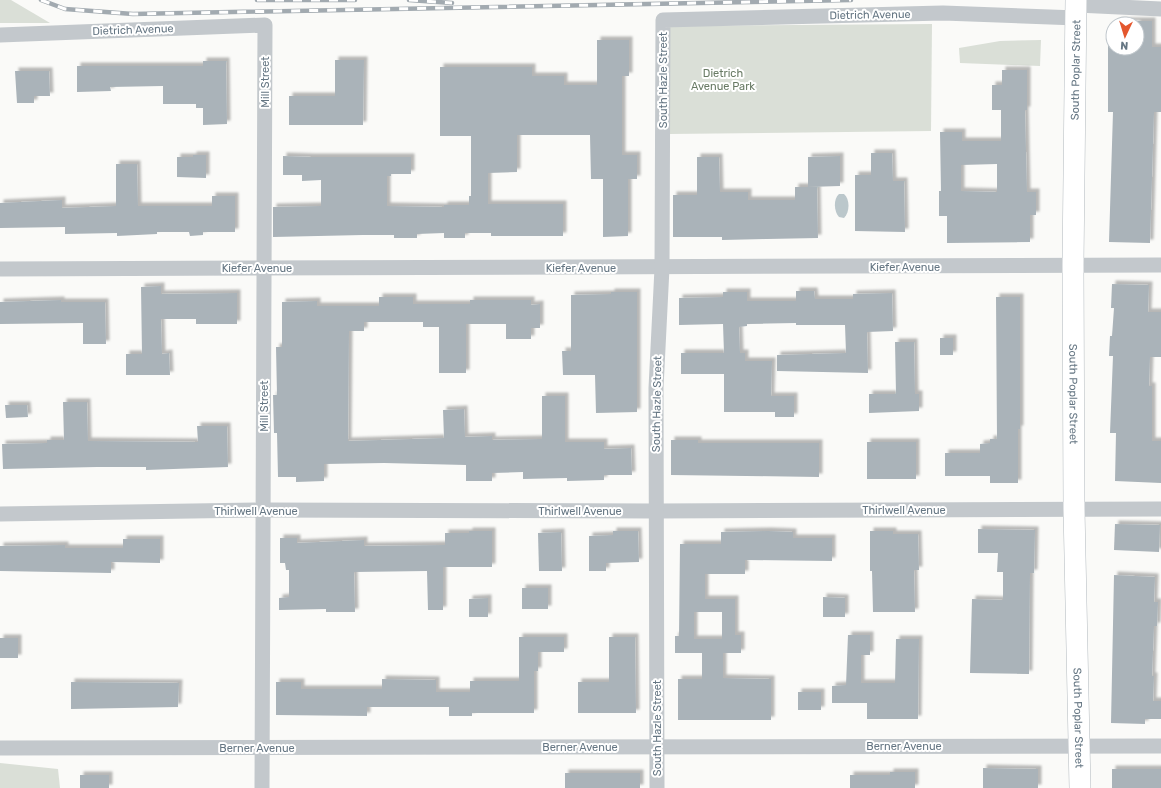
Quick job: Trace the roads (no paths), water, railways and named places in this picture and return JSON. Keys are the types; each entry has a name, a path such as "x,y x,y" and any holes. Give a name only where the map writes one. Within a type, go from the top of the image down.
{"main road":[{"name":"South Poplar Street","path":"1077,8 1073,265 1074,509 1080,788"}],"street":[{"name":"Dietrich Avenue","path":"663,20 1077,8 1161,9"},
{"name":"South Hazle Street","path":"657,788 656,388 662,268 663,20"},
{"name":"Dietrich Avenue","path":"0,35 265,25"},
{"name":"Mill Street","path":"262,788 265,25"},
{"name":"Kiefer Avenue","path":"0,269 662,268 1161,265"},
{"name":"Thirlwell Avenue","path":"0,514 264,510 656,511 1161,509"},
{"name":"Berner Avenue","path":"0,748 1161,746"}],"railway":[{"path":"41,0 65,9 133,14 851,0"},
{"path":"257,0 355,0"},
{"path":"409,0 452,3"}],"park label":[{"name":"Dietrich Avenue Park","path":"723,79"}]}
